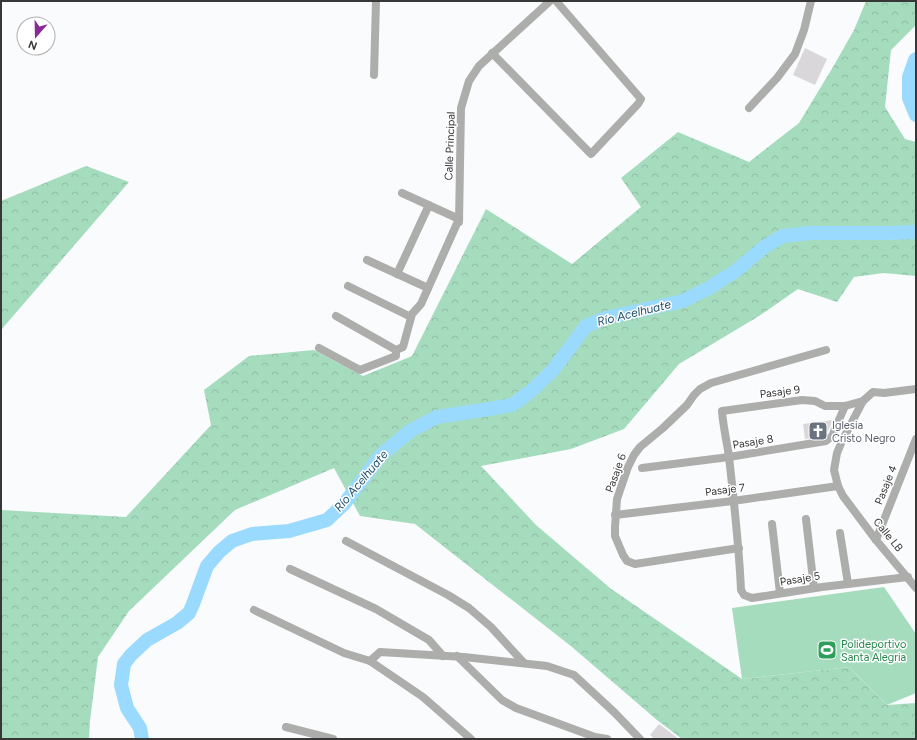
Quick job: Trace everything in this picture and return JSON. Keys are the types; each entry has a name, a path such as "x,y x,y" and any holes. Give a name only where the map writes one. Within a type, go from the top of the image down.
{"street":[{"path":"374,75 376,1"},
{"name":"Calle Principal","path":"458,231 461,108 469,82 479,66 492,53 550,1"},
{"path":"492,53 591,154 638,104 640,99 556,1"},
{"path":"750,108 777,78 795,54 804,30 811,1"},
{"path":"396,350 403,347 412,314 421,304 459,219 402,193"},
{"path":"397,274 429,205"},
{"path":"367,260 428,288"},
{"path":"348,286 411,317"},
{"path":"336,316 396,350"},
{"path":"320,348 360,370 396,356 396,350"},
{"name":"Pasaje 6","path":"739,548 635,564 627,561 623,555 616,536 615,515 617,499 628,467 640,447 687,405 700,389 711,383 826,350"},
{"name":"Pasaje 9","path":"729,457 722,411 802,400 815,401 825,406 845,406 863,401 874,392 884,393 916,389"},
{"name":"Calle LB","path":"863,401 837,453 834,470 838,486 843,496 876,540 916,588"},
{"name":"Pasaje 8","path":"642,468 729,457 826,441 832,436 845,406"},
{"name":"Pasaje 4","path":"876,540 916,439"},
{"path":"729,457 739,548"},
{"name":"Pasaje 7","path":"615,515 733,501 838,486"},
{"path":"806,519 814,588"},
{"path":"772,524 780,593"},
{"path":"840,532 848,584"},
{"path":"346,541 448,595 469,608 491,628 524,663"},
{"name":"Pasaje 5","path":"739,548 741,590 744,595 752,598 814,588 908,577"},
{"path":"290,568 376,609 429,640 442,656"},
{"path":"254,610 344,652 370,662 423,697 471,739"},
{"path":"370,662 380,652 457,656 547,666 574,675 614,712 637,738"},
{"path":"457,656 502,700 516,708 607,739"},
{"path":"286,727 333,739"}],"green space":[{"path":"866,1 916,1 916,25 891,50 885,107 905,139 916,142 916,276 884,273 854,277 837,302 798,289 759,316 679,364 624,429 571,449 481,466 536,525 610,588 742,679 849,667 887,705 916,703 916,739 682,739 657,720 572,647 415,524 360,516 334,468 235,510 129,611 98,657 89,739 1,739 1,510 126,517 211,425 204,390 249,356 314,350 363,376 412,356 486,209 572,264 641,207 621,178 678,132 749,162 799,123 854,30"},
{"path":"86,166 129,182 1,330 1,201"},
{"name":"Polideportivo Santa Alegria","path":"884,587 916,634 916,693 887,705 849,667 742,679 732,608"}],"building":[{"path":"805,48 827,59 815,85 793,75"},
{"name":"Iglesia Cristo Negro","path":"833,420 824,436 805,439 803,424"},
{"path":"659,724 679,739 655,739 650,735"}],"waterway":[{"name":"Río Acelhuate","path":"916,59 909,77 909,98 916,115"},
{"name":"Río Acelhuate","path":"142,739 140,728 127,708 121,685 124,664 147,640 177,623 189,613 207,566 219,552 232,541 252,534 289,531 327,520 344,504 381,455 410,431 437,417 512,405 530,392 553,370 586,326 605,318 683,301 709,288 737,270 764,247 783,236 810,233 916,232"}],"place":[{"name":"Iglesia Cristo Negro","path":"818,431"},
{"name":"Polideportivo Santa Alegria","path":"827,650"}]}
